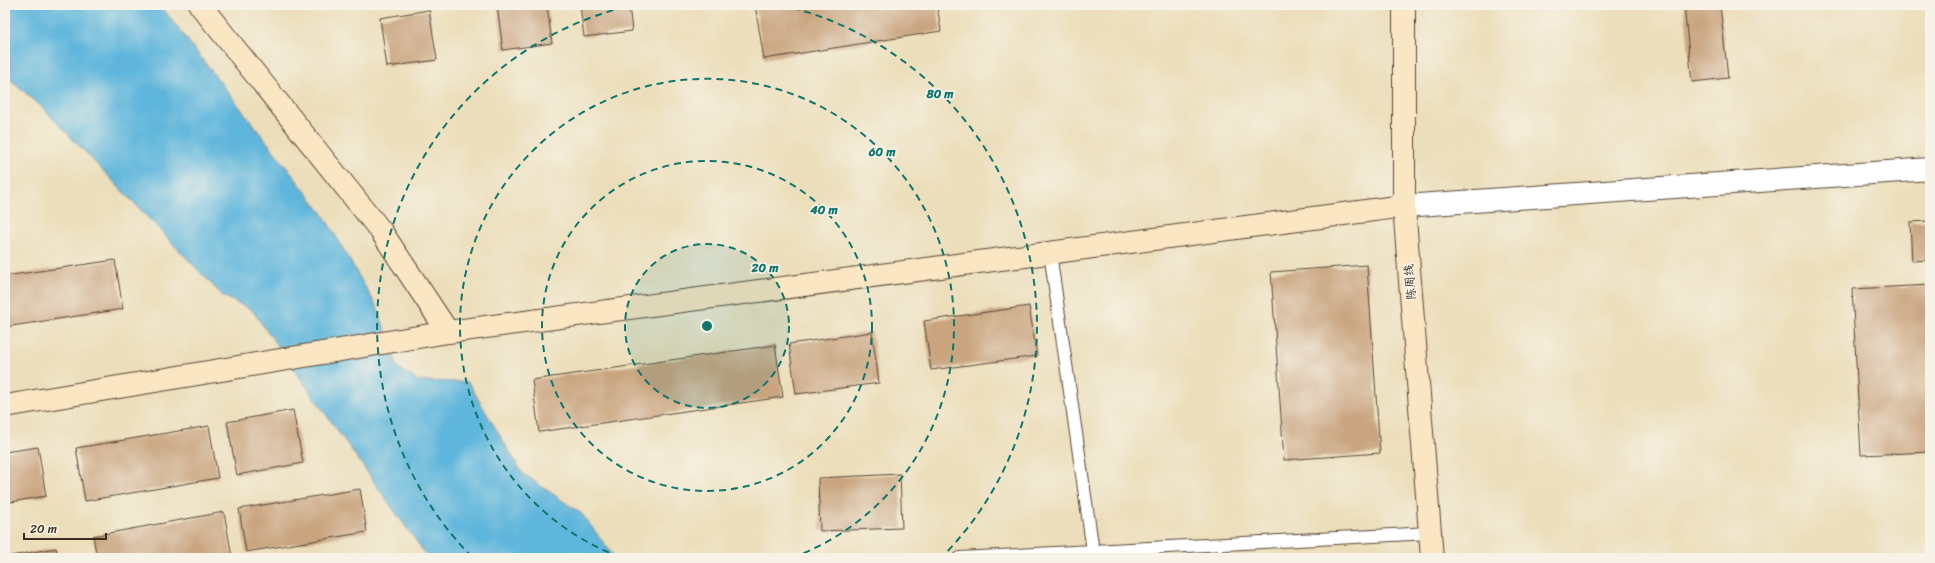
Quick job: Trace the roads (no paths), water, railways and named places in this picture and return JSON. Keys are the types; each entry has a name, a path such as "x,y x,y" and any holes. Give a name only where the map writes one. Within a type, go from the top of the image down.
{"street":[{"path":"200,5 381,231 448,332"},
{"name":"陈周线","path":"1404,5 1404,206 1432,558"},
{"path":"5,406 448,332 1404,206 1930,169"}],"lane":[{"path":"1050,253 1094,551"},
{"path":"960,558 1430,533"}],"water":[{"path":"5,5 160,5 323,214 378,309 398,368 418,381 468,382 522,473 582,514 615,558 428,558 252,310 223,296 43,108 5,75"}]}
